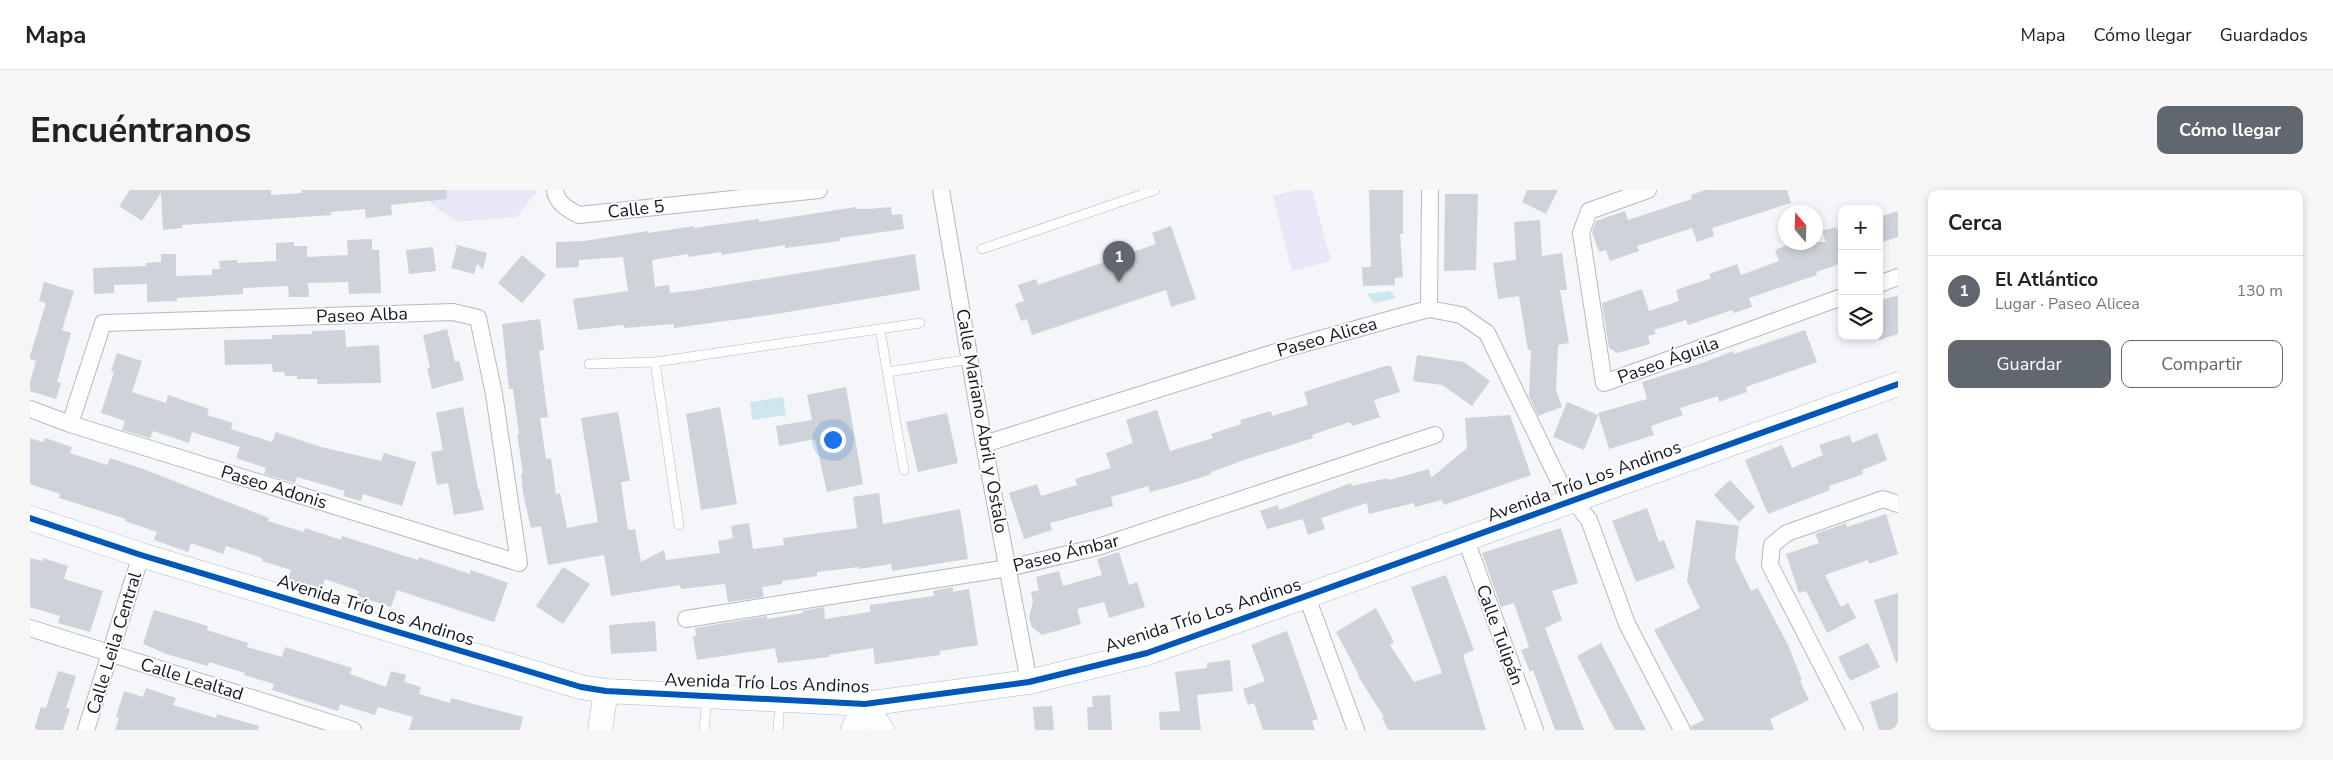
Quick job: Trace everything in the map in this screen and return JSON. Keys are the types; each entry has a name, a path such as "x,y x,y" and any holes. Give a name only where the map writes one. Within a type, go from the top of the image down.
{"street":[{"name":"Calle 5","path":"555,190 556,195 566,208 580,215 820,190"},
{"name":"Calle Mariano Abril y Ostalo","path":"941,190 984,444 1029,682"},
{"path":"1429,309 1430,190"},
{"name":"Paseo Águila","path":"1648,190 1589,211 1581,233 1604,383 1838,298"},
{"path":"1883,283 1898,277"},
{"name":"Paseo Alicea","path":"984,444 1292,347 1429,309 1461,315 1487,333 1560,483 1590,520 1627,624 1682,730"},
{"name":"Paseo Alba","path":"70,424 103,323 452,312 478,318 494,394 519,563"},
{"name":"Avenida Trío Los Andinos","path":"30,518 141,555 581,687 606,691 865,704 1029,682 1147,653 1898,384"},
{"name":"Paseo Adonis","path":"30,410 519,563"},
{"name":"Paseo Ámbar","path":"686,619 1008,568 1098,547 1435,435"},
{"path":"1855,730 1770,565 1772,545 1787,533 1882,499 1898,504"},
{"name":"Calle Tulipán","path":"1466,540 1534,730"},
{"name":"Calle Leila Central","path":"86,730 141,555"},
{"path":"1307,597 1356,730"},
{"name":"Calle Lealtad","path":"30,628 353,730"},
{"path":"600,730 606,691"},
{"path":"852,730 865,704"},
{"path":"865,704 882,730"}],"lane":[{"path":"982,249 1155,190"},
{"path":"589,364 655,362 920,323"},
{"path":"880,329 904,470"},
{"path":"888,372 971,359"},
{"path":"655,362 679,525"},
{"path":"704,730 707,696"},
{"path":"778,730 780,700"}],"shaded area":[{"path":"429,190 538,190 517,217 457,222 431,204"},
{"path":"1296,190 1312,190 1331,261 1292,271 1273,196"},
{"path":"1390,291 1396,298 1374,303 1367,294"},
{"path":"783,397 786,415 752,420 750,402"}],"building":[{"path":"130,190 271,190 271,195 302,193 301,190 446,190 447,199 391,205 392,215 366,218 365,209 331,212 331,215 182,225 182,228 163,230 161,193 142,221 119,206"},
{"path":"1369,190 1403,190 1403,234 1400,234 1403,277 1395,278 1395,285 1363,286 1362,267 1371,267"},
{"path":"1527,190 1558,190 1546,214 1522,202"},
{"path":"1705,190 1787,190 1791,203 1778,205 1778,207 1712,228 1714,236 1697,242 1692,228 1637,246 1639,251 1610,261 1606,250 1599,252 1592,232 1596,221 1625,211 1628,220 1692,199 1691,195"},
{"path":"1445,194 1478,194 1476,270 1444,271"},
{"path":"856,207 857,209 868,209 891,207 892,215 902,214 904,229 840,238 840,241 785,248 785,245 722,255 721,252 689,257 688,254 652,260 655,287 669,285 670,293 696,290 915,254 920,290 770,315 674,328 673,324 624,328 624,325 578,330 573,299 628,291 623,257 579,260 579,267 556,268 556,242 584,241 648,231 648,233 759,219 759,222"},
{"path":"1898,211 1898,237 1883,242 1883,216"},
{"path":"1540,220 1542,256 1562,253 1567,290 1560,290 1569,343 1558,345 1556,390 1562,407 1538,416 1529,396 1531,350 1528,350 1519,296 1498,299 1493,263 1516,260 1514,222"},
{"path":"1171,226 1196,299 1171,307 1166,290 1032,335 1027,319 1021,321 1015,304 1024,301 1018,285 1036,279 1038,285 1156,244 1152,233"},
{"path":"1835,227 1838,228 1838,264 1816,272 1817,275 1749,298 1752,307 1734,313 1732,310 1688,325 1686,320 1654,330 1656,334 1648,336 1650,344 1617,353 1609,348 1602,303 1642,289 1649,311 1679,301 1676,290 1711,278 1709,274 1737,264 1741,275 1779,261 1775,250 1778,249 1823,250 1823,242 1826,242 1823,231"},
{"path":"372,239 372,250 379,250 381,293 349,294 348,282 308,283 309,297 289,297 288,286 243,288 243,294 147,302 147,284 114,285 114,293 94,294 93,268 146,266 146,263 161,262 161,254 176,254 176,276 212,275 212,269 220,269 219,261 237,260 237,263 276,261 276,243 294,242 294,246 307,246 307,257 348,255 347,240"},
{"path":"454,244 487,253 483,269 477,264 474,274 451,268 457,247"},
{"path":"433,247 436,271 409,274 406,250"},
{"path":"522,255 546,275 522,303 498,283"},
{"path":"44,282 74,291 62,330 71,333 57,382 61,383 56,399 30,391 30,382 36,361 30,359 30,356 46,303 39,301"},
{"path":"1898,295 1898,334 1883,339 1883,300"},
{"path":"540,319 544,350 539,351 548,417 540,418 546,459 551,458 556,494 560,493 567,528 598,522 581,418 618,412 630,481 621,482 624,504 628,530 635,529 641,562 664,550 666,560 720,553 718,541 733,538 731,526 749,523 753,549 784,545 783,538 857,528 853,497 879,493 883,524 960,509 968,559 892,571 891,564 859,569 859,567 817,572 817,576 782,581 782,584 762,587 764,597 728,602 725,584 681,589 680,585 611,596 604,555 548,565 541,526 531,528 523,493 521,474 523,473 517,434 519,434 513,389 509,389 502,324"},
{"path":"447,329 455,362 459,361 464,380 432,389 427,369 430,368 423,335"},
{"path":"345,330 346,347 379,345 381,383 317,384 317,379 297,379 297,376 285,376 284,372 273,372 272,364 225,365 224,340 272,339 272,335 312,334 312,331"},
{"path":"1805,330 1817,362 1746,387 1747,392 1719,402 1718,396 1680,408 1683,415 1651,426 1654,435 1609,449 1598,413 1647,399 1642,382 1733,351 1734,354"},
{"path":"117,353 142,361 132,392 166,403 168,395 209,409 207,415 233,423 231,429 272,442 276,432 321,447 381,461 384,453 416,462 402,506 363,494 361,501 343,496 345,491 297,477 295,483 264,474 266,468 236,458 240,447 192,432 189,443 153,431 150,438 122,430 125,421 101,413 114,372 111,371"},
{"path":"1417,355 1464,362 1490,381 1472,406 1442,385 1413,381"},
{"path":"1385,366 1391,366 1400,392 1374,400 1380,417 1352,426 1350,422 1312,435 1313,438 1247,459 1211,472 1212,474 1177,485 1150,492 1148,486 1111,497 1113,506 1050,523 1052,530 1024,539 1009,493 1037,484 1041,496 1077,485 1075,479 1111,468 1106,453 1133,443 1126,420 1157,410 1170,451 1213,438 1211,434 1241,424 1240,420 1271,411 1272,416 1308,405 1304,392"},
{"path":"846,387 863,484 827,492 815,439 779,446 776,426 812,420 807,395"},
{"path":"1567,402 1598,415 1584,450 1553,437"},
{"path":"463,407 478,489 484,510 454,515 448,483 437,485 431,452 443,450 436,413"},
{"path":"720,407 737,504 701,510 686,414"},
{"path":"947,413 958,463 918,472 906,422"},
{"path":"1510,415 1531,475 1444,505 1442,500 1415,507 1414,503 1369,514 1367,503 1321,518 1325,529 1308,535 1303,519 1267,529 1260,511 1278,505 1279,510 1351,483 1352,486 1388,478 1389,480 1429,469 1431,478 1467,448 1465,418"},
{"path":"1877,433 1887,460 1862,470 1863,474 1829,486 1830,490 1768,514 1745,460 1782,445 1792,468 1823,455 1819,445 1850,435 1852,443"},
{"path":"30,438 43,442 45,438 72,447 70,453 107,465 110,458 143,469 269,518 268,521 304,532 305,528 341,540 342,536 418,560 419,557 470,574 471,570 508,583 494,622 397,590 391,607 357,596 359,591 325,579 320,594 287,583 291,570 262,561 262,558 226,546 223,554 191,543 188,552 154,540 157,532 125,521 126,519 59,498 60,494 30,484"},
{"path":"1730,480 1755,507 1739,522 1714,495"},
{"path":"1647,508 1659,542 1664,540 1675,568 1636,582 1612,521"},
{"path":"1886,514 1898,554 1869,564 1868,560 1825,575 1841,607 1848,603 1856,618 1827,633 1806,591 1799,593 1786,554 1819,543 1815,534 1846,523 1847,527"},
{"path":"1696,520 1739,526 1735,558 1751,591 1758,588 1788,645 1802,680 1800,681 1809,700 1770,719 1774,730 1692,730 1691,726 1704,720 1654,630 1700,608 1687,581"},
{"path":"1561,528 1578,583 1552,591 1562,620 1545,628 1584,730 1555,730 1533,670 1530,672 1521,650 1529,647 1514,603 1501,607 1482,553"},
{"path":"1119,552 1129,585 1137,582 1145,607 1109,618 1104,602 1077,609 1081,624 1042,635 1032,627 1029,618 1033,601 1031,592 1039,590 1036,577 1059,571 1063,586 1102,575 1097,559"},
{"path":"30,558 43,561 43,558 68,566 64,579 103,591 90,632 58,623 60,616 30,607"},
{"path":"563,567 590,584 563,624 536,606"},
{"path":"1446,575 1474,650 1463,655 1486,730 1388,730 1382,718 1384,717 1358,676 1336,632 1376,608 1394,642 1390,645 1414,682 1442,673 1411,587"},
{"path":"953,587 953,592 969,589 978,645 940,651 940,655 875,664 873,648 829,655 829,657 778,663 775,648 697,660 693,637 696,636 695,628 767,616 767,619 803,613 802,611 824,607 825,619 870,612 870,605 934,596 933,591"},
{"path":"1898,593 1898,662 1896,663 1874,600"},
{"path":"154,610 208,626 207,630 248,643 247,647 282,657 285,647 352,668 350,674 386,687 391,671 406,675 404,682 421,687 419,694 450,703 451,698 523,717 520,730 409,730 413,717 378,707 375,715 340,704 338,711 272,690 274,684 244,675 245,673 209,662 208,666 166,654 143,644"},
{"path":"655,621 657,651 611,654 609,625"},
{"path":"1287,631 1318,719 1312,721 1315,730 1263,730 1254,703 1248,705 1243,689 1265,681 1251,645"},
{"path":"1601,643 1646,730 1615,730 1577,656"},
{"path":"1868,643 1880,667 1850,681 1838,657"},
{"path":"1230,660 1233,691 1197,695 1201,730 1160,730 1159,712 1180,711 1175,672 1207,668 1207,663"},
{"path":"58,671 76,676 66,708 70,709 63,730 34,730 41,707 46,708"},
{"path":"146,688 176,698 173,705 216,718 217,714 259,726 258,730 115,730 119,718 116,717 124,691 143,697"},
{"path":"1898,692 1898,730 1879,730 1870,702"},
{"path":"1110,695 1112,730 1088,730 1087,707 1093,707 1092,696"},
{"path":"1052,706 1054,730 1035,730 1033,707"}],"cycle path":[{"path":"30,518 141,555 581,687 606,691 865,704 1029,682 1147,653 1898,384"}],"place":[{"name":"El Atlántico","path":"1119,282"}]}
